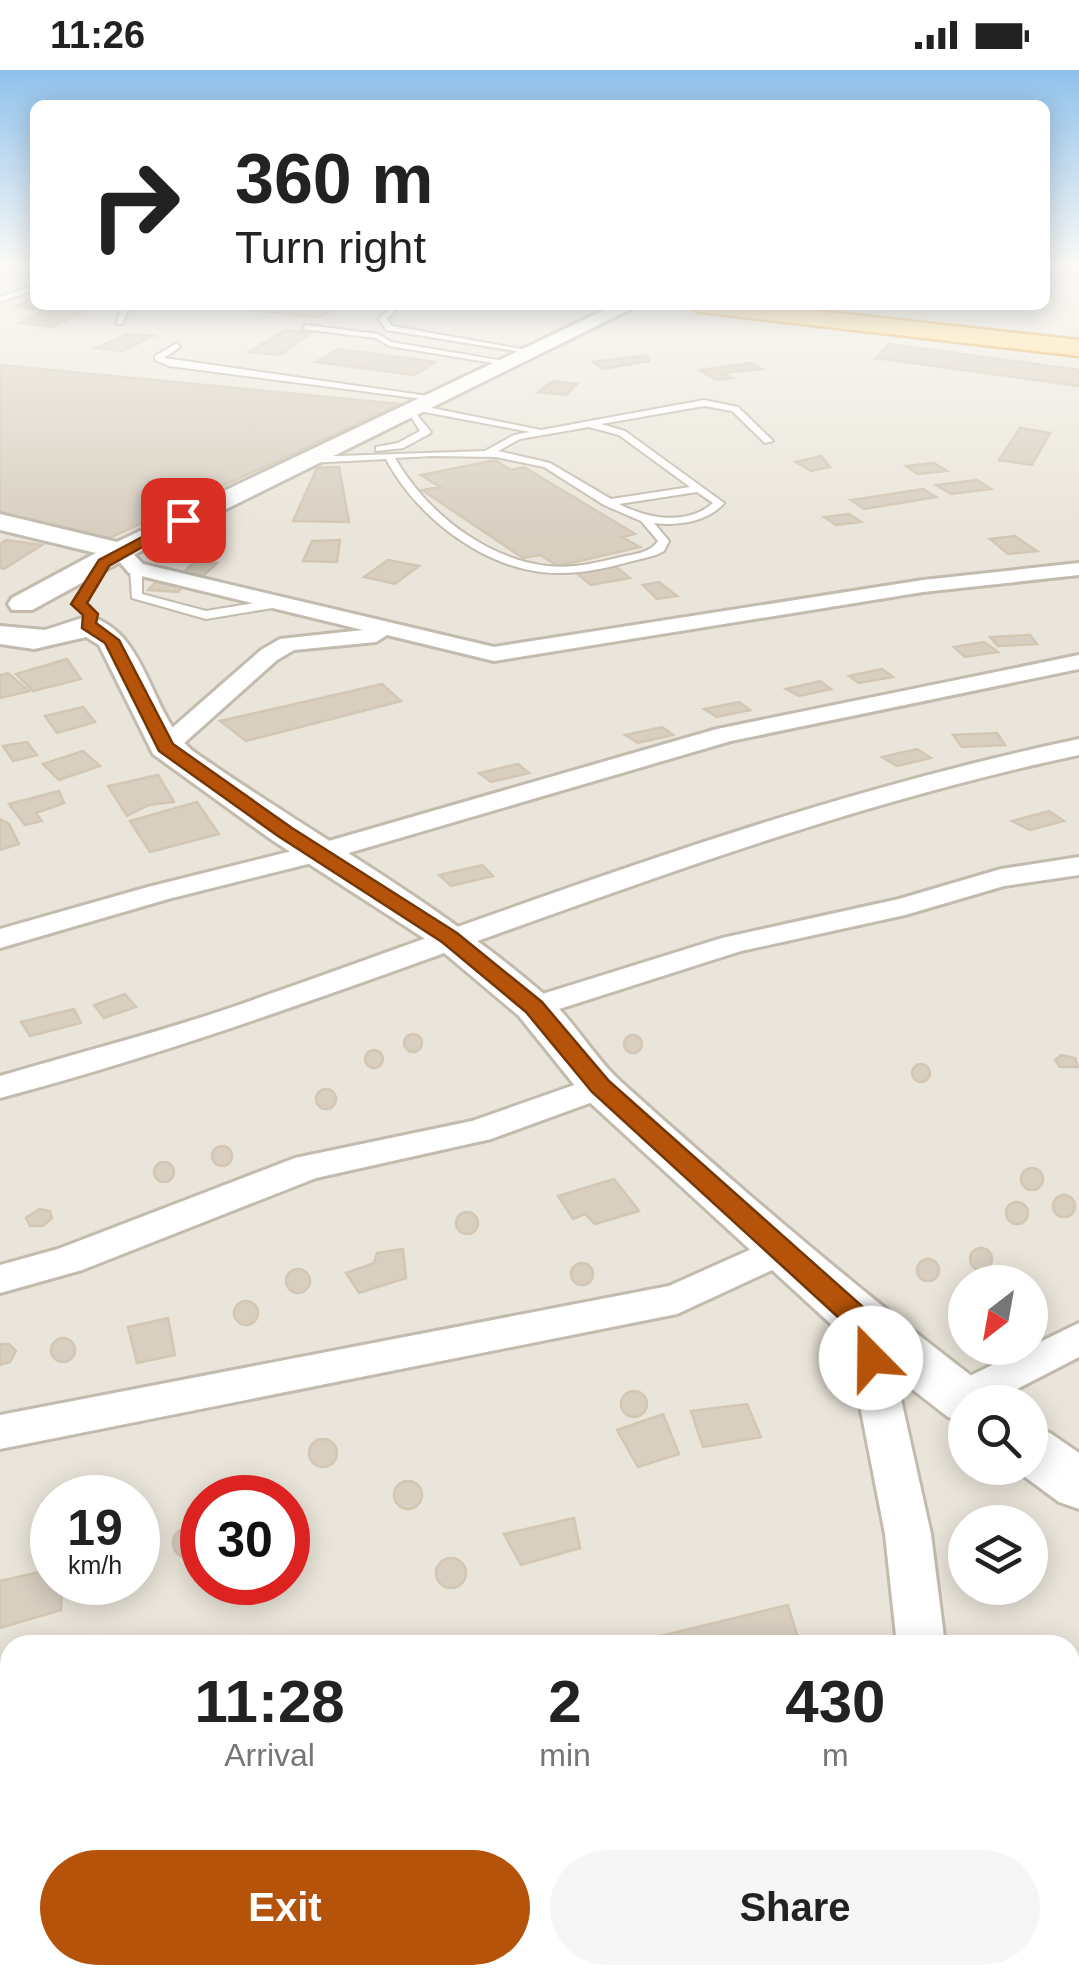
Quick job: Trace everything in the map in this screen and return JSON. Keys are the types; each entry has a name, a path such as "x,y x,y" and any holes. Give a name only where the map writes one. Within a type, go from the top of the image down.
{"street":[{"path":"7,627 120,561 314,458 533,352"},
{"path":"0,522 120,561 494,654 922,586 1079,568"},
{"path":"76,622 120,561"},
{"path":"7,627 76,622 122,660 165,747 450,938 534,1007 600,1086 864,1324 948,1389"},
{"path":"165,747 270,655 288,644 400,633"},
{"path":"0,938 158,892 318,853 726,734 1079,662"},
{"path":"0,1087 240,1015 450,938 956,773 1079,747"},
{"path":"534,1007 732,944 905,906 1000,878 1079,866"},
{"path":"0,1279 68,1260 308,1168 478,1132 600,1086"},
{"path":"0,1432 677,1299 783,1249"},
{"path":"864,1324 908,1534 919,1635"},
{"path":"993,1385 1079,1338"},
{"path":"1048,1463 1079,1486"}],"lane":[{"path":"166,352 158,358 169,363 339,384 552,433"},
{"path":"443,352 512,363"},
{"path":"282,390 339,384"},
{"path":"485,455 518,437 670,408 722,404 735,409 768,441"},
{"path":"588,424 622,433 718,504 712,512 676,521 646,521"},
{"path":"314,458 485,455 544,464 646,521 664,541 652,553 560,570 523,564 436,518 400,483 390,459"},
{"path":"608,503 698,489"}],"shaded area":[{"path":"0,352 1079,352 1079,1635 0,1635"}],"building":[{"path":"333,352 364,352 435,362 414,375 316,362"},
{"path":"881,352 950,352 1079,370 1079,386 876,358"},
{"path":"646,355 649,361 603,369 593,362"},
{"path":"751,363 762,369 724,373 732,378 716,380 700,370"},
{"path":"0,365 401,404 101,542 0,517"},
{"path":"553,381 577,384 566,395 538,392"},
{"path":"1020,428 1050,433 1032,465 999,460"},
{"path":"821,456 830,467 811,471 796,462"},
{"path":"495,460 511,470 524,467 635,534 622,537 640,547 558,566 540,555 523,558 422,490 440,487 421,475"},
{"path":"934,463 947,471 918,474 906,466"},
{"path":"339,467 349,522 293,521 317,468"},
{"path":"977,480 991,489 951,494 936,485"},
{"path":"923,489 936,497 864,509 851,500"},
{"path":"849,514 861,522 836,525 824,517"},
{"path":"1015,536 1037,551 1008,554 990,539"},
{"path":"6,540 42,545 4,569 0,568 0,544"},
{"path":"340,540 337,562 303,561 312,541"},
{"path":"196,560 217,563 200,579 179,577"},
{"path":"388,560 419,566 395,584 364,577"},
{"path":"614,565 630,578 591,585 575,572"},
{"path":"157,581 186,583 178,592 148,590"},
{"path":"659,582 677,596 657,599 643,585"},
{"path":"1030,635 1037,644 998,646 990,637"},
{"path":"984,642 998,652 965,657 954,647"},
{"path":"67,659 81,679 33,691 16,674"},
{"path":"882,669 893,677 859,683 849,676"},
{"path":"8,673 29,691 0,698 0,675"},
{"path":"820,681 831,689 799,696 786,689"},
{"path":"382,684 401,701 246,741 220,721"},
{"path":"739,702 750,710 717,717 704,709"},
{"path":"83,707 95,722 57,733 45,716"},
{"path":"662,727 673,735 638,743 625,735"},
{"path":"997,733 1005,745 962,747 953,735"},
{"path":"27,742 37,755 13,761 3,746"},
{"path":"917,749 931,758 897,766 882,757"},
{"path":"83,751 100,766 59,780 43,764"},
{"path":"518,764 529,773 491,782 479,773"},
{"path":"158,775 174,802 149,805 127,816 108,786"},
{"path":"59,791 64,803 36,813 42,821 25,825 9,804"},
{"path":"197,802 219,834 150,852 130,821"},
{"path":"1049,811 1064,821 1030,830 1012,821"},
{"path":"0,819 9,824 19,844 0,850"},
{"path":"482,865 493,876 451,886 439,875"},
{"path":"125,994 136,1007 104,1018 94,1005"},
{"path":"74,1009 81,1023 30,1036 21,1022"},
{"path":"413,1034 422,1043 413,1052 404,1043"},
{"path":"633,1035 642,1044 633,1053 624,1044"},
{"path":"374,1050 383,1059 374,1068 365,1059"},
{"path":"1061,1055 1075,1058 1078,1067 1060,1067 1055,1060"},
{"path":"921,1064 928,1066 928,1080 921,1082 914,1080 912,1073 914,1066"},
{"path":"326,1089 336,1099 326,1109 316,1099"},
{"path":"222,1146 232,1156 222,1166 212,1156"},
{"path":"160,1162 168,1162 174,1172 168,1182 160,1182 154,1176 154,1168"},
{"path":"1032,1168 1043,1179 1032,1190 1021,1179"},
{"path":"614,1179 639,1211 595,1224 585,1214 573,1219 558,1196"},
{"path":"1064,1195 1072,1198 1072,1214 1064,1217 1056,1214 1053,1206 1056,1198"},
{"path":"1017,1202 1025,1205 1025,1221 1017,1224 1009,1221 1006,1213 1009,1205"},
{"path":"39,1209 50,1211 52,1218 43,1226 30,1226 26,1218"},
{"path":"467,1212 475,1215 475,1231 467,1234 459,1231 456,1223 459,1215"},
{"path":"977,1248 985,1248 992,1255 990,1265 970,1263 970,1255"},
{"path":"403,1249 406,1278 359,1293 346,1273 374,1263 377,1253"},
{"path":"924,1259 932,1259 939,1270 932,1281 924,1281 917,1274 917,1266"},
{"path":"578,1263 586,1263 593,1274 586,1285 578,1285 571,1278 571,1270"},
{"path":"298,1269 310,1281 298,1293 286,1281"},
{"path":"246,1301 255,1304 255,1322 246,1325 237,1322 234,1313 237,1304"},
{"path":"168,1318 175,1355 137,1363 128,1327"},
{"path":"63,1338 72,1341 72,1359 63,1362 54,1359 51,1350 54,1341"},
{"path":"0,1344 9,1344 16,1351 10,1362 0,1365"},
{"path":"634,1391 643,1395 647,1404 643,1413 634,1417 625,1413 621,1404 625,1395"},
{"path":"747,1404 761,1437 703,1447 691,1411"},
{"path":"663,1414 679,1454 638,1467 617,1430"},
{"path":"323,1439 333,1443 337,1453 333,1463 323,1467 313,1463 309,1453 313,1443"},
{"path":"408,1481 418,1485 422,1495 418,1505 408,1509 398,1505 394,1495 398,1485"},
{"path":"574,1518 580,1548 521,1565 504,1534"},
{"path":"180,1532 180,1554 173,1543"},
{"path":"451,1558 462,1562 466,1573 462,1584 451,1588 440,1584 436,1573 440,1562"},
{"path":"30,1574 30,1605 61,1605 61,1610 0,1628 0,1581"},
{"path":"788,1605 797,1635 664,1635"}],"route":[{"path":"183,520 104,563 78,604 90,614 88,625 111,640 146,702 165,747 285,832 450,938 534,1007 600,1086 864,1324 871,1358"}]}
